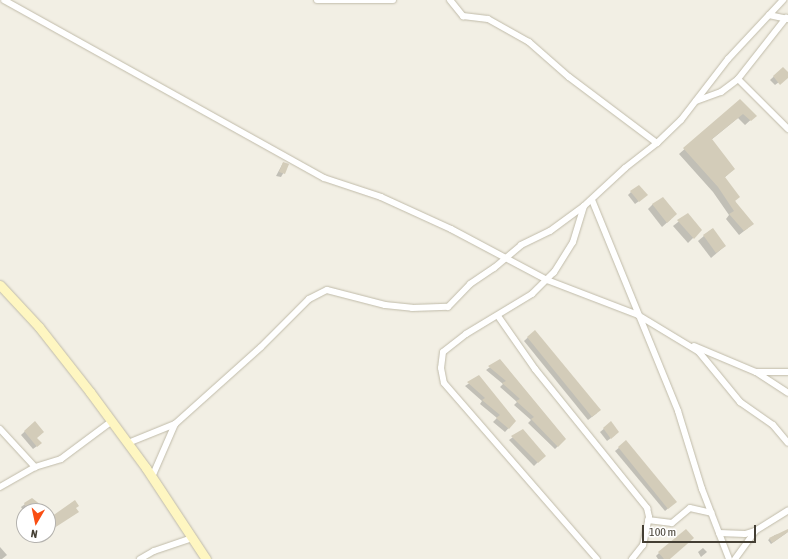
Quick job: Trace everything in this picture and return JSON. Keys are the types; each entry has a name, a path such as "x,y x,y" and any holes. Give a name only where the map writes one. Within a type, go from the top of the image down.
{"main road":[{"path":"0,285 39,327 128,443 206,559"}],"street":[{"path":"4,0 324,178 381,197 451,229 546,280 638,315 699,352 740,402 773,425 788,443"},
{"path":"317,0 393,0"},
{"path":"450,0 463,16 488,19 529,42 569,77 657,143"},
{"path":"128,443 175,424 261,347 316,293 327,290 385,305 438,309 453,304 470,284 525,242 550,231 592,200 625,168 657,143 696,101 728,59 783,0"},
{"path":"696,101 721,92 738,79 787,18 769,15"},
{"path":"738,79 788,130"},
{"path":"592,200 678,411 711,513 729,559"},
{"path":"584,206 573,242 546,280 532,294 466,334 444,352 440,368 444,383 597,559"},
{"path":"498,316 535,369 647,508 648,520 643,545 632,559"},
{"path":"681,342 756,372 788,393"},
{"path":"756,372 788,372"},
{"path":"0,487 35,467 61,460 112,422"},
{"path":"152,477 175,424"},
{"path":"0,429 35,467"},
{"path":"648,520 672,523 690,508 711,513"},
{"path":"719,533 746,534 755,531 788,510"},
{"path":"735,559 755,531"},
{"path":"140,559 154,551 192,538"}],"building":[{"path":"783,67 788,72 788,78 780,85 773,76"},
{"path":"740,99 757,116 751,121 743,114 712,139 735,169 725,177 740,197 735,201 754,224 744,231 729,214 734,211 718,187 683,148"},
{"path":"283,162 289,164 285,174 279,172"},
{"path":"639,185 648,195 639,202 630,191"},
{"path":"663,197 677,214 667,223 652,204"},
{"path":"688,213 702,230 694,239 677,220"},
{"path":"713,228 726,246 716,253 703,235"},
{"path":"535,330 601,410 592,417 527,337"},
{"path":"500,359 566,439 558,447 531,419 534,417 516,401 520,399 502,383 506,381 488,366"},
{"path":"479,375 516,421 509,429 496,418 500,415 482,400 485,398 467,382"},
{"path":"35,421 44,432 37,438 42,443 37,447 24,431"},
{"path":"611,421 619,432 611,439 603,428"},
{"path":"523,429 546,456 538,463 511,436"},
{"path":"626,440 677,502 668,509 618,447"},
{"path":"32,498 38,503 24,503"},
{"path":"75,500 79,506 76,508 79,512 56,527 56,513"},
{"path":"686,529 694,538 670,559 664,559 658,552"},
{"path":"788,529 788,532 772,543 769,538"}]}
